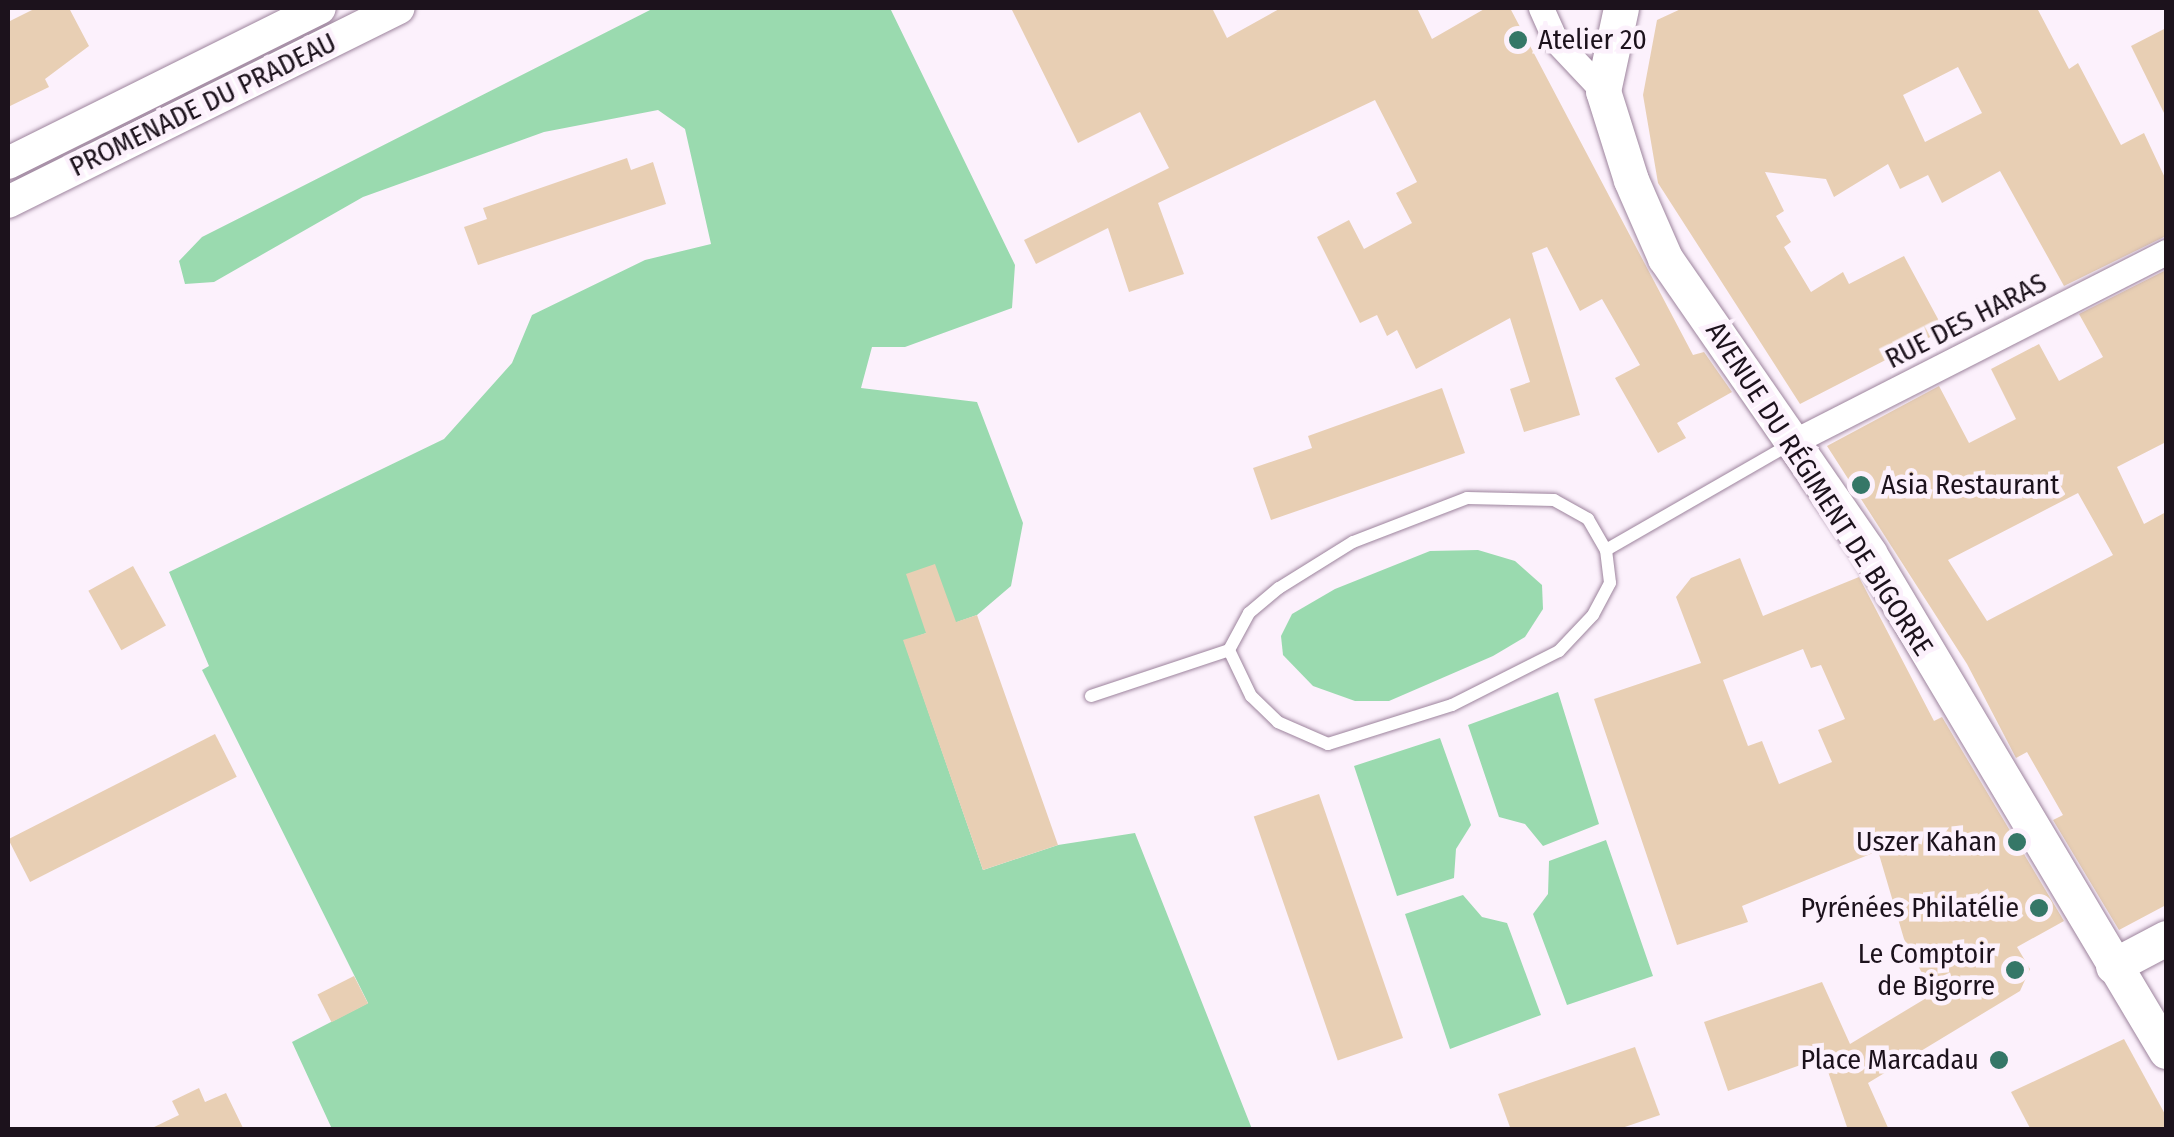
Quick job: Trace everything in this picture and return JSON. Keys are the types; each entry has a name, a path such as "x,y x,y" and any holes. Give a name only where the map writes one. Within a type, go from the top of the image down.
{"main road":[{"path":"1603,91 1620,8"},
{"name":"AVENUE DU RÉGIMENT DE BIGORRE","path":"1603,91 1665,258 1869,554 2166,1050"},
{"path":"2114,966 2166,938"}],"street":[{"name":"PROMENADE DU PRADEAU","path":"8,202 399,8"},
{"path":"1541,8 1555,40 1603,91"},
{"name":"PROMENADE DU PRADEAU","path":"8,163 309,10"},
{"path":"290,61 307,38 309,10"},
{"name":"RUE DES HARAS","path":"1792,442 2166,252"}],"lane":[{"path":"1606,550 1792,442"},
{"path":"1091,696 1228,650 1249,613 1278,588 1353,542 1467,498 1554,500 1588,519 1606,550 1610,584 1559,652 1452,705 1328,744 1278,722 1252,696 1228,650"}],"green space":[{"path":"654,8 890,8 1015,265 1012,308 905,347 872,347 861,388 977,402 1023,523 1011,586 977,615 904,641 983,870 1058,845 1135,833 1252,1129 332,1129 292,1042 368,1003 202,670 209,666 169,572 444,439 512,363 532,315 645,260 711,244 685,129 658,110 544,132 363,197 214,282 185,284 179,261 202,237"},
{"path":"1478,550 1515,561 1542,585 1543,609 1525,637 1493,656 1389,701 1355,701 1313,686 1283,655 1281,636 1292,614 1335,589 1430,551"},
{"path":"1558,692 1599,824 1543,846 1525,824 1499,817 1468,725"},
{"path":"1440,738 1471,825 1456,849 1454,878 1397,896 1354,766"},
{"path":"1606,840 1653,976 1567,1005 1533,914 1548,894 1549,861"},
{"path":"1463,895 1482,917 1507,923 1541,1015 1450,1049 1405,914"}],"building":[{"path":"36,8 69,8 89,46 45,79 49,87 8,107 8,22"},
{"path":"1011,8 1212,8 1227,38 1281,8 1417,8 1432,39 1486,8 1510,8 1693,355 1704,352 1732,392 1677,423 1686,438 1658,453 1615,378 1640,365 1602,299 1580,311 1547,247 1532,253 1580,415 1524,432 1510,389 1530,382 1510,318 1416,369 1397,330 1387,336 1377,315 1360,323 1317,237 1349,220 1364,249 1412,223 1396,193 1417,182 1375,100 1158,203 1184,274 1129,292 1108,228 1036,264 1024,240 1169,168 1140,112 1078,143"},
{"path":"1683,8 2037,8 2069,69 2078,63 2121,145 2144,133 2166,180 2166,236 2064,286 2000,171 1942,203 1928,175 1900,189 1888,164 1834,197 1826,179 1765,172 1784,211 1776,216 1791,242 1784,247 1811,292 1843,272 1849,284 1904,256 1938,319 1940,332 1800,404 1658,183 1643,95 1657,20","holes":["1958,67 1982,113 1925,142 1903,95"]},
{"path":"2166,28 2166,117 2131,46"},
{"path":"627,158 631,170 653,162 666,204 478,265 464,227 487,219 483,208"},
{"path":"2166,270 2166,442 2117,467 2144,524 2166,512 2166,905 2119,930 2053,820 2063,815 2027,752 2016,758 1967,664 1827,446 1939,386 1969,443 2016,419 1991,369 2039,344 2059,381 2103,357 2079,314","holes":["2078,493 2113,555 1987,621 1948,560"]},
{"path":"1442,388 1465,453 1271,520 1253,468 1312,448 1308,436"},
{"path":"1740,558 1763,616 1859,577 1934,721 1942,717 2064,921 2017,947 2030,969 2020,991 1868,1083 1889,1130 1848,1130 1823,1057 1728,1091 1704,1022 1822,982 1850,1044 1933,994 1904,939 1878,851 1742,906 1748,922 1677,945 1594,699 1701,663 1676,597 1691,578","holes":["1803,649 1811,668 1821,665 1845,719 1818,730 1832,762 1779,784 1762,741 1748,746 1723,680"]},
{"path":"935,564 956,622 977,615 1058,845 983,870 903,640 926,633 906,574"},
{"path":"133,566 166,625 121,650 88,591"},
{"path":"215,734 237,777 30,882 8,839"},
{"path":"1319,794 1403,1038 1338,1060 1254,816"},
{"path":"354,976 368,1004 332,1022 317,995"},
{"path":"2124,1039 2166,1116 2166,1130 2031,1130 2011,1092"},
{"path":"1635,1047 1660,1115 1616,1130 1511,1130 1498,1094"},
{"path":"199,1088 205,1102 226,1093 244,1130 148,1130 179,1115 172,1101"}],"place":[{"name":"Atelier 20","path":"1518,40"},
{"name":"Asia Restaurant","path":"1861,485"},
{"name":"Uszer Kahan","path":"2017,842"},
{"name":"Pyrénées Philatélie","path":"2039,908"},
{"name":"Le Comptoir de Bigorre","path":"2015,970"},
{"name":"Place Marcadau","path":"1999,1060"}]}
